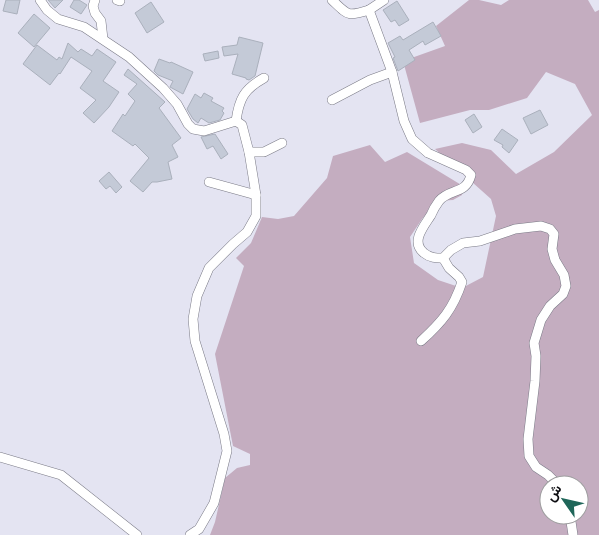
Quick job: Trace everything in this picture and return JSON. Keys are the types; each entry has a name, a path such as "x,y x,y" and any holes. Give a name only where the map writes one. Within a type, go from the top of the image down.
{"street":[{"path":"40,0 47,10 58,19 84,27 129,57 163,88 177,104 188,124 194,129 204,131 236,121"},
{"path":"95,0 93,6 95,13 101,21 103,39"},
{"path":"332,0 344,12 353,15 369,10 384,0"},
{"path":"369,10 392,72 404,121 412,139 428,153 466,170 471,175 469,182 463,188 439,200 419,234 418,242 423,252 434,258 443,258 451,250 463,243 480,241 515,229 541,226 550,228 554,234 552,249 555,260 564,275 566,286 564,294 550,306 541,320 534,343 536,356 535,381 528,438 529,456 536,467 549,475"},
{"path":"332,100 370,80 392,72"},
{"path":"236,121 238,106 246,92 252,85 264,78"},
{"path":"190,535 199,529 214,503 227,451 224,434 195,341 193,319 197,296 209,268 247,232 256,216 256,195 249,152 242,125 236,121"},
{"path":"249,152 264,152 282,143"},
{"path":"209,182 256,195"},
{"path":"421,341 446,316 457,298 462,282 459,276 449,268 443,258"},
{"path":"0,457 62,475 137,535"}],"shaded area":[{"path":"469,0 479,0 501,5 509,0 588,0 595,12 599,10 599,535 210,535 215,522 225,478 237,468 250,465 250,454 233,446 215,354 244,266 236,258 251,243 262,217 278,219 294,216 327,178 333,156 370,145 385,162 407,152 463,186 462,195 453,200 437,201 410,237 414,263 438,280 462,288 483,277 496,216 491,199 435,149 462,143 491,150 516,174 554,152 592,115 575,84 546,72 527,98 489,110 470,110 420,123 403,61 445,46 436,26"}],"building":[{"path":"6,0 20,0 17,14 3,11"},
{"path":"48,0 63,0 55,8"},
{"path":"74,0 79,0 87,5 81,14 70,7"},
{"path":"397,1 409,20 399,26 395,20 391,22 383,10"},
{"path":"151,2 164,22 147,33 135,13"},
{"path":"34,14 50,28 34,47 18,33"},
{"path":"433,22 441,36 425,45 423,41 409,50 415,60 398,71 393,58 395,57 388,43 400,36 403,40"},
{"path":"239,37 263,43 255,76 249,80 232,74 238,54 224,56 222,47 237,45"},
{"path":"68,43 78,52 81,49 92,56 97,49 116,62 103,81 119,92 109,107 94,123 83,113 96,100 80,88 92,71 71,57 50,85 23,64 37,45 57,60 59,57 62,59"},
{"path":"218,51 219,58 205,61 203,54"},
{"path":"159,59 193,72 183,94 170,87 173,81 158,75 154,71"},
{"path":"128,69 165,102 159,108 181,138 172,145 178,157 168,162 172,179 152,182 143,192 130,181 149,158 135,144 133,146 112,131 123,114 125,116 135,101 128,94 137,84 124,75"},
{"path":"204,93 213,98 211,101 224,108 222,111 224,113 220,120 209,123 201,118 198,123 187,109 195,94 201,98"},
{"path":"540,110 548,125 531,134 523,118"},
{"path":"474,114 482,127 473,133 465,120"},
{"path":"502,129 518,140 509,153 502,147 503,145 494,140"},
{"path":"215,134 228,154 221,159 213,146 207,149 201,137"},
{"path":"109,172 122,187 116,193 110,186 106,189 99,181"}]}
